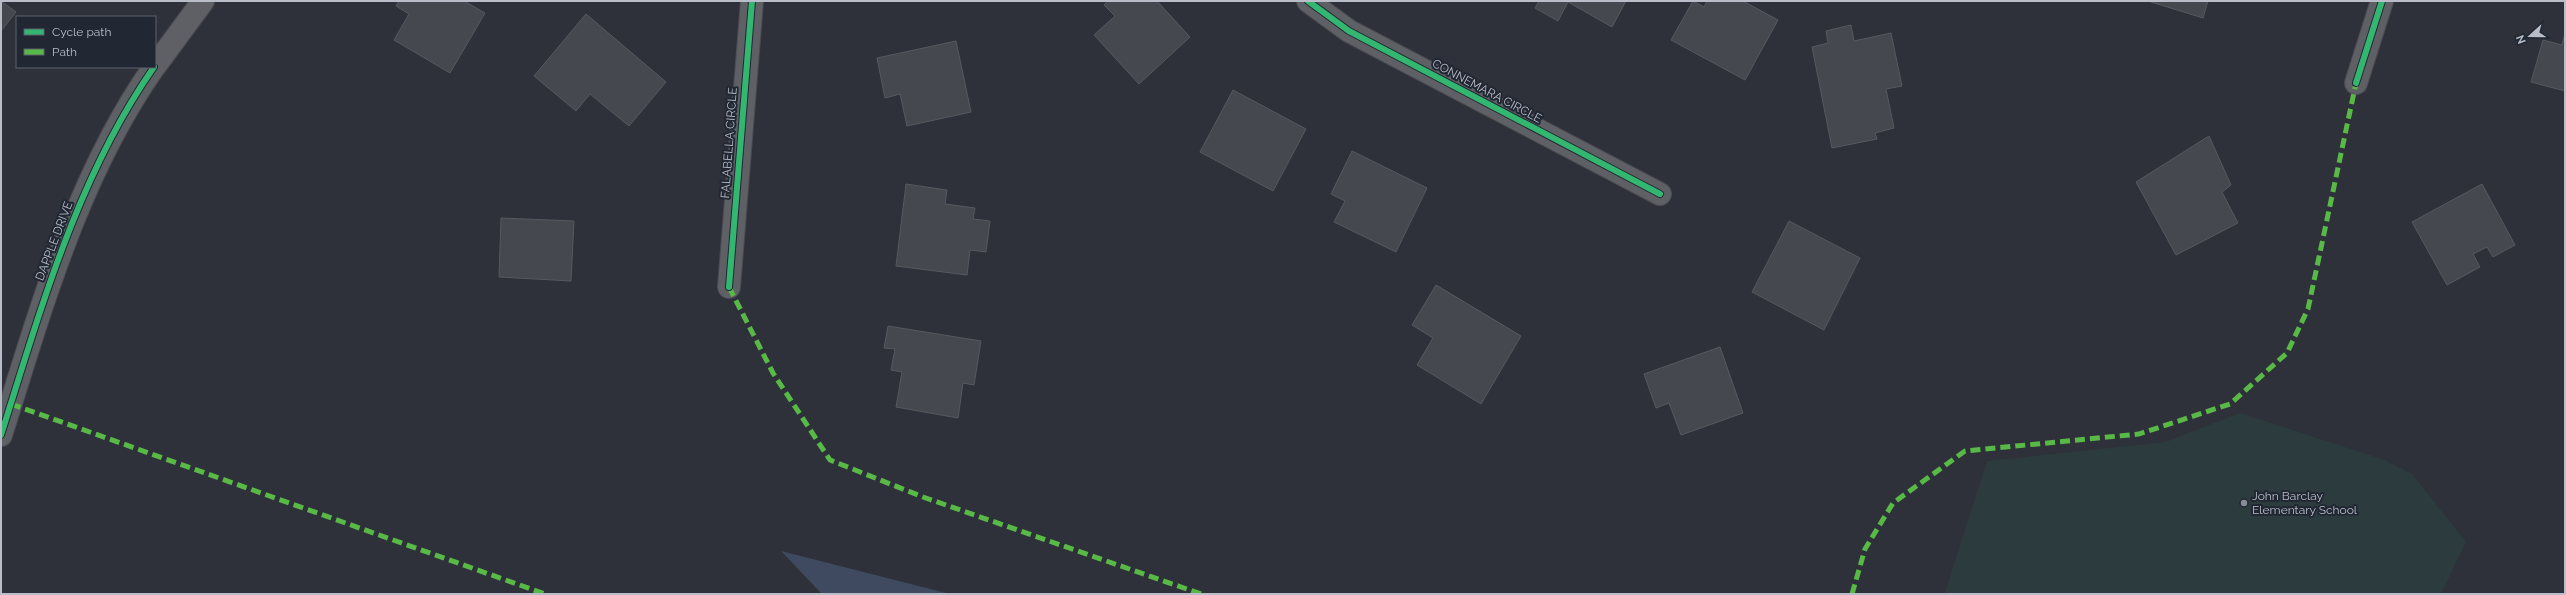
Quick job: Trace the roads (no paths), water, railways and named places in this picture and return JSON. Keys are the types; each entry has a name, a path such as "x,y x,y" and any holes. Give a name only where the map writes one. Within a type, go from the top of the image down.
{"street":[{"name":"DAPPLE DRIVE","path":"156,65 203,1"},
{"name":"FALABELLA CIRCLE","path":"729,287 752,1"},
{"name":"CONNEMARA CIRCLE","path":"1308,1 1349,31 1660,194"},
{"path":"2356,83 2382,1"},
{"name":"DAPPLE DRIVE","path":"1,435 66,238 120,124 154,68"}],"water":[{"path":"781,551 950,594 822,594"}],"place":[{"name":"John Barclay Elementary School","path":"2244,503"}]}
